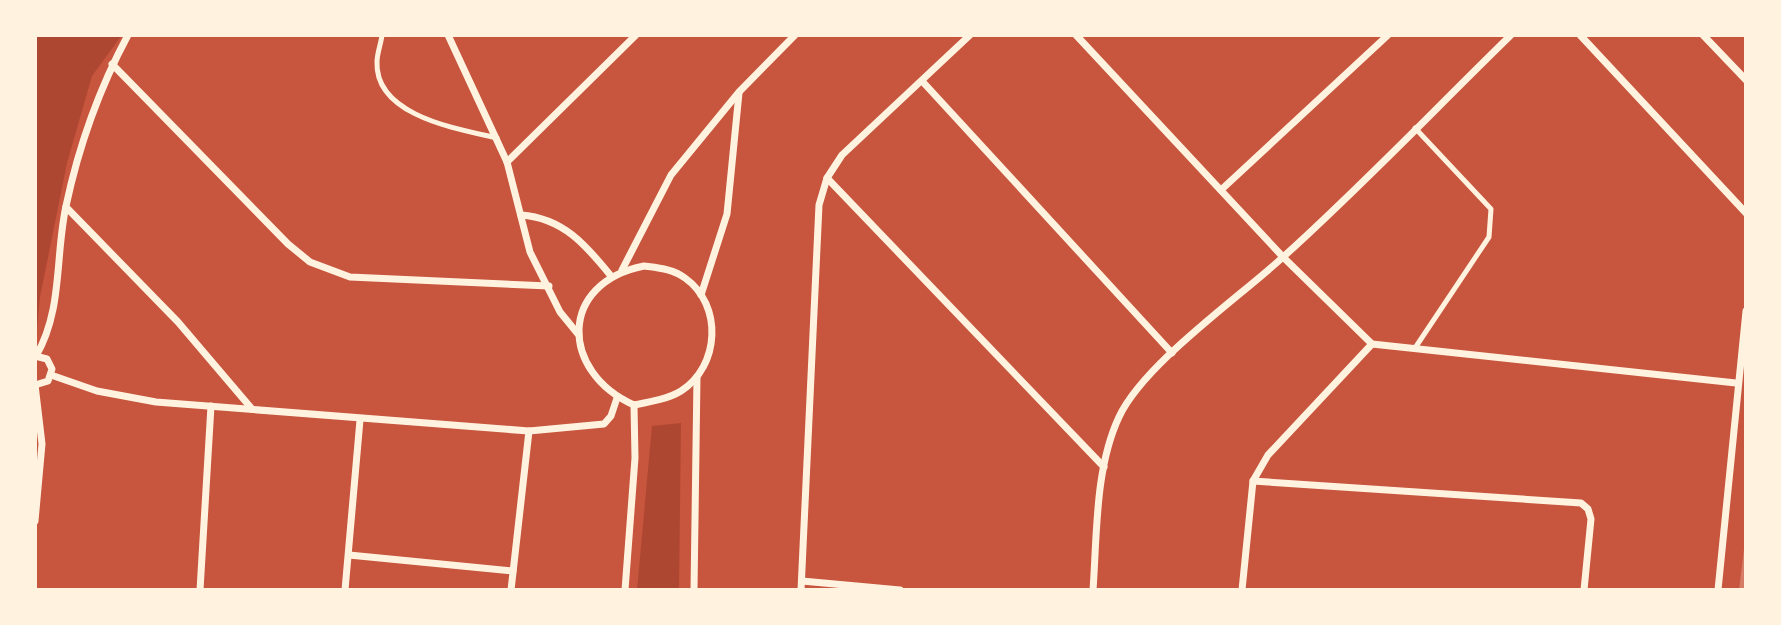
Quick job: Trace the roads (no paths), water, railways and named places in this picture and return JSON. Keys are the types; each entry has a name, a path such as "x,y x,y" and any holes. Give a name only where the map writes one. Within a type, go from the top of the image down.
{"street":[{"path":"35,356 47,337 54,312 66,207 95,103 128,35"},
{"path":"448,35 508,162 530,252 560,312 578,334"},
{"path":"508,162 636,35"},
{"path":"622,270 671,175 739,92 795,35"},
{"path":"900,590 801,586 819,205 827,178 842,155 970,35"},
{"path":"1076,35 1283,257 1373,344 1737,383"},
{"path":"1221,190 1388,35"},
{"path":"1093,590 1104,467 1118,418 1133,394 1172,354 1283,257 1511,35"},
{"path":"1580,35 1746,213"},
{"path":"1703,35 1746,80"},
{"path":"112,64 288,244 310,262 351,277 549,286"},
{"path":"922,81 1172,354"},
{"path":"701,295 727,214 739,92"},
{"path":"827,178 1104,467"},
{"path":"66,207 178,322 252,409"},
{"path":"521,215 543,217 568,230 595,255 611,276"},
{"path":"644,266 666,269 686,279 701,295 711,315 713,338 708,359 697,377 681,391 634,405 617,398 589,371 581,352 578,334 581,314 590,296 611,276 622,270 644,266"},
{"path":"1718,590 1746,311"},
{"path":"1242,590 1253,481 1268,455 1373,344"},
{"path":"35,356 42,356 51,364 51,375 42,384 35,385 42,444 35,521"},
{"path":"51,375 131,399 360,420 529,431 604,424 611,416 617,398"},
{"path":"694,590 697,377"},
{"path":"625,590 635,458 634,405"},
{"path":"200,590 211,406"},
{"path":"345,590 360,420"},
{"path":"512,590 529,431"},
{"path":"35,452 42,444"},
{"path":"1253,481 1581,503 1588,509 1591,519 1584,590"},
{"path":"349,555 513,571"}],"lane":[{"path":"382,35 377,64 386,88 407,111 439,125 496,138"},
{"path":"1415,128 1491,209 1489,237 1415,348"}]}
